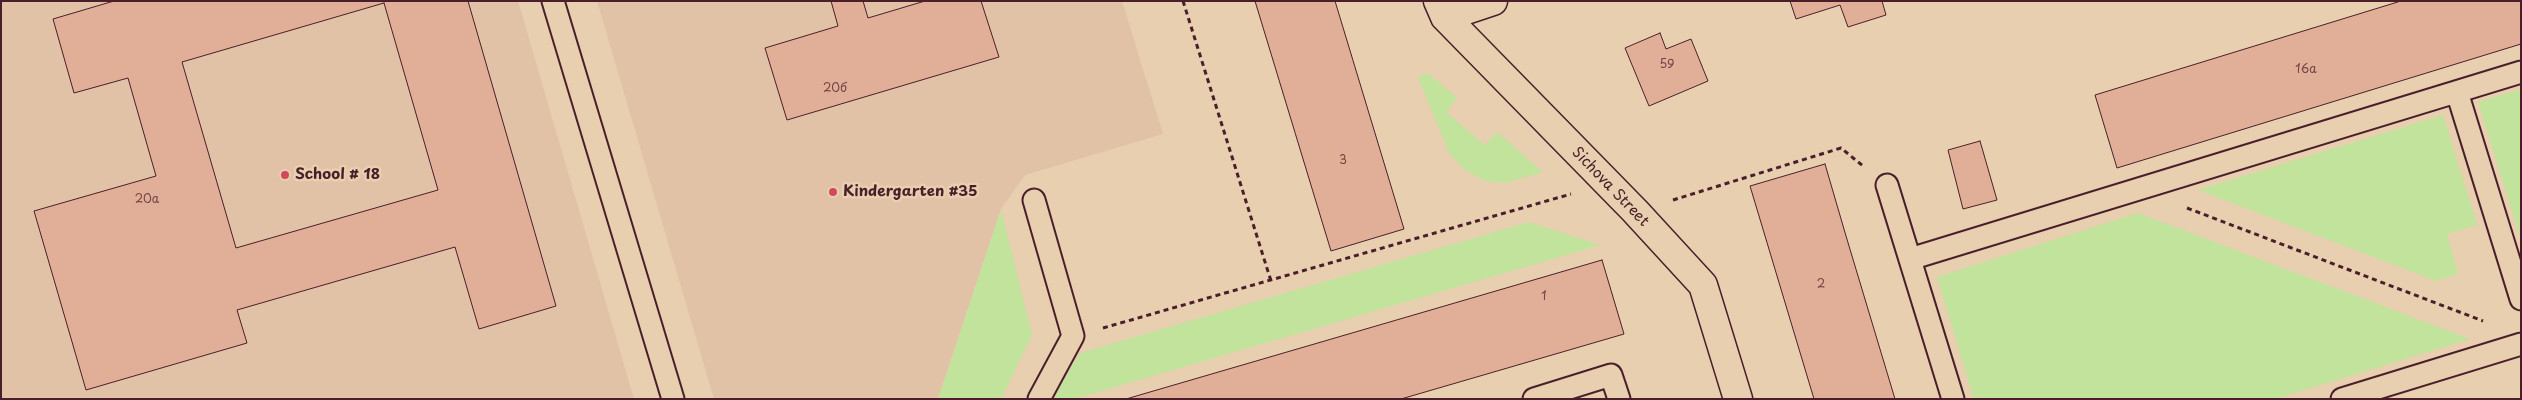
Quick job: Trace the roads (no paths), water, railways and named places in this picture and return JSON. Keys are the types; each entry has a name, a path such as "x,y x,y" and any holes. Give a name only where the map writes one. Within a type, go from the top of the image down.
{"street":[{"path":"1441,9 1493,1"},
{"name":"Sichova Street","path":"1441,9 1635,211 1703,285 1738,399"}],"lane":[{"path":"553,1 673,399"},
{"path":"1910,259 2521,72"},
{"path":"2458,92 2514,257 2521,299"},
{"path":"1887,185 1952,399"},
{"path":"1034,200 1073,336 1039,399"},
{"path":"2342,399 2521,344"},
{"path":"1534,399 1611,375 1619,399"}],"place":[{"name":"School # 18","path":"285,175"},
{"name":"Kindergarten #35","path":"833,192"}]}
